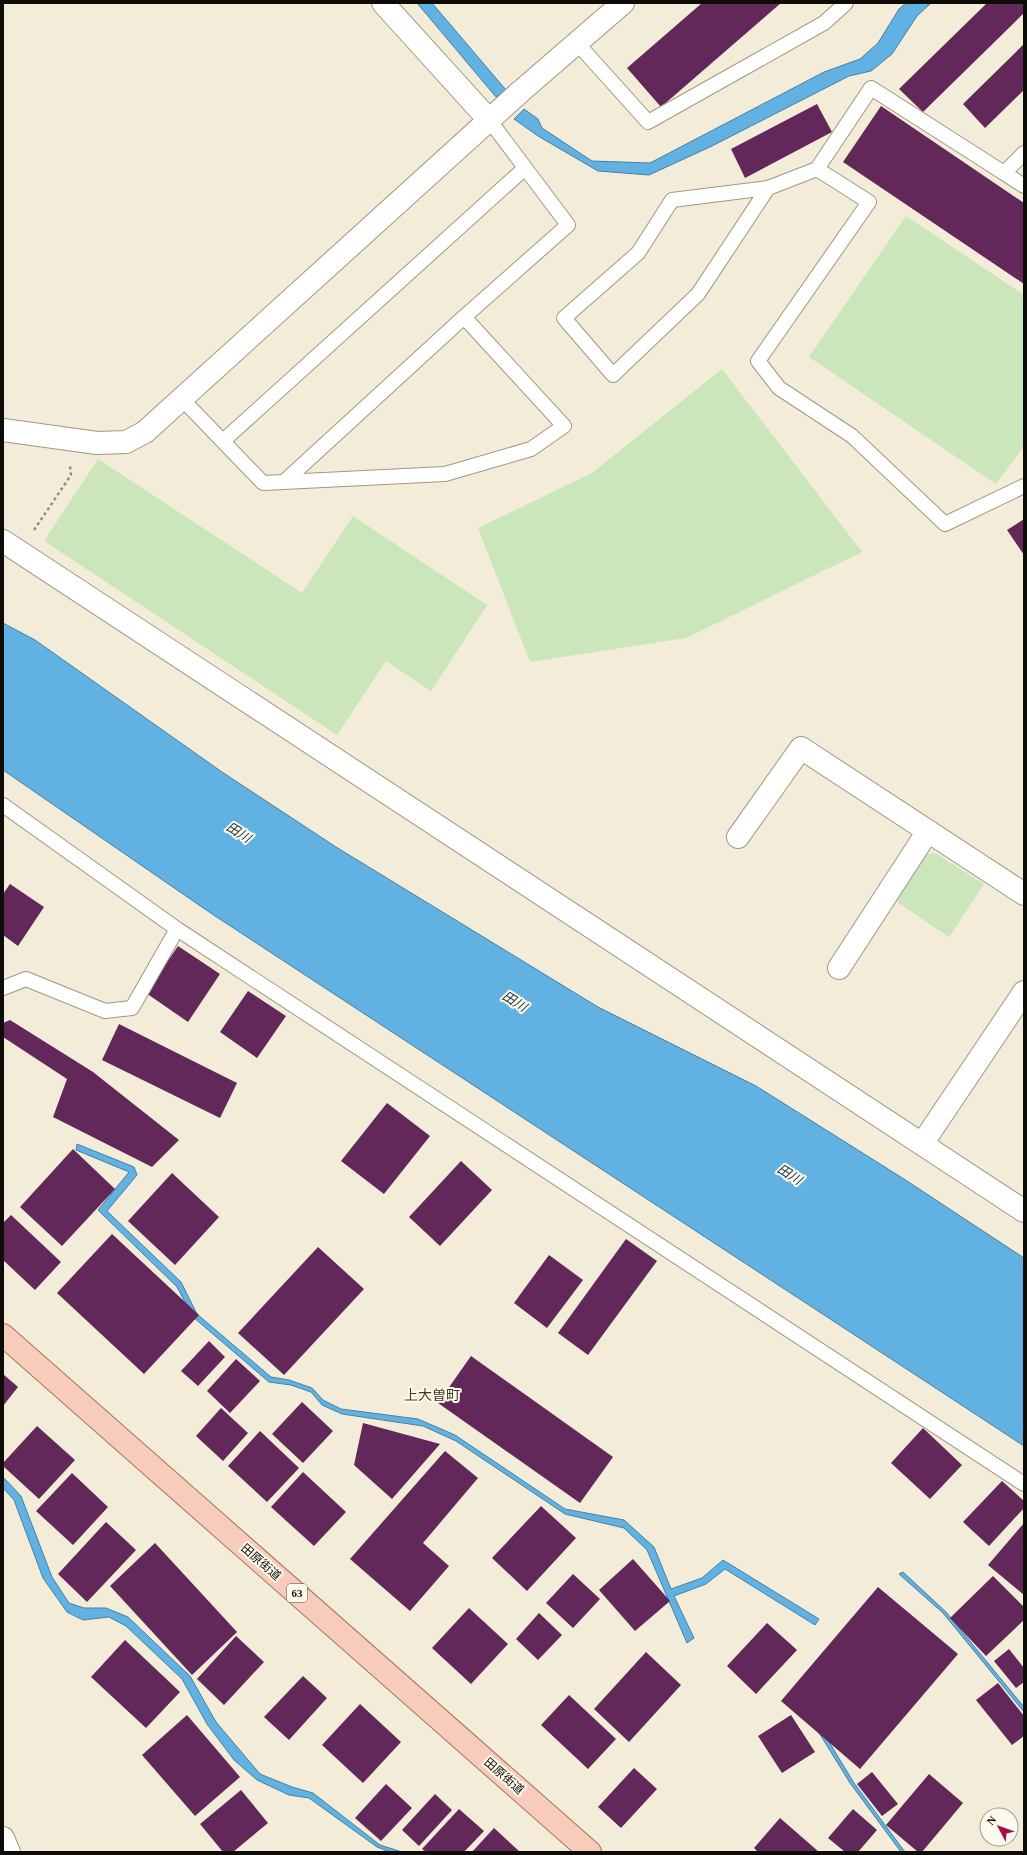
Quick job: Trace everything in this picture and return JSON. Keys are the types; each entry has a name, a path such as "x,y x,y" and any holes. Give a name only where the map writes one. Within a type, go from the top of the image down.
{"main road":[{"name":"田原街道","path":"3,1335 590,1852"}],"street":[{"path":"383,3 490,121"},
{"path":"3,430 97,443 126,442 145,432 490,121 520,92 623,3"},
{"path":"3,541 1024,1211"},
{"path":"738,837 801,748 1024,894"},
{"path":"839,968 928,831"},
{"path":"922,1144 1024,992"},
{"path":"3,1838 9,1852"}],"lane":[{"path":"577,43 648,122 824,23 846,3"},
{"path":"768,188 698,294 613,375 564,318 638,253 672,200 768,188 817,169 871,88 1024,186"},
{"path":"286,482 464,317 568,225 490,121"},
{"path":"1004,173 1024,153"},
{"path":"222,441 525,168"},
{"path":"817,169 869,202 758,361 779,388 852,436 946,524 1024,486"},
{"path":"182,399 263,482 445,474 531,449 564,426 464,317"},
{"path":"3,805 177,929 1024,1484"},
{"path":"3,988 26,979 105,1011 132,1008 177,929"}],"path":[{"path":"32,534 71,475 69,440"}],"green space":[{"path":"906,216 1024,295 1024,446 996,484 809,357"},
{"path":"722,369 862,552 686,638 530,662 478,528 592,473"},
{"path":"98,459 302,593 353,516 487,605 431,691 386,661 337,735 44,541"},
{"path":"935,853 984,884 949,937 894,900 925,855"}],"water":[{"path":"417,3 432,3 506,90 496,97"},
{"path":"906,3 931,3 917,16 892,54 871,71 849,76 712,146 649,175 598,171 538,136 514,119 524,109 538,119 542,128 592,161 650,163 824,72 860,59 878,43 899,9"},
{"name":"田川","path":"3,623 35,640 222,772 336,847 598,1007 756,1086 904,1179 1024,1258 1024,1446 212,914 3,770"},
{"path":"77,1144 134,1167 137,1175 107,1211 181,1282 197,1314 271,1377 289,1380 312,1388 323,1400 341,1409 418,1419 455,1435 565,1509 624,1520 654,1547 671,1589 702,1578 723,1560 819,1619 815,1625 725,1569 706,1584 674,1596 694,1638 687,1643 647,1550 624,1528 565,1514 456,1441 423,1426 342,1414 322,1405 311,1392 291,1385 269,1382 193,1317 177,1287 98,1210 129,1172 76,1150"},
{"path":"3,1477 21,1496 52,1577 69,1603 84,1608 106,1608 128,1617 190,1676 216,1722 260,1774 292,1787 313,1793 380,1845 402,1852 390,1852 377,1847 309,1798 289,1795 257,1780 234,1760 207,1724 182,1679 126,1626 109,1617 83,1620 67,1612 43,1578 14,1500 3,1488"},
{"path":"903,1572 946,1612 1024,1707 1024,1712 943,1613 899,1574"},
{"path":"817,1722 854,1783 905,1852 901,1852 850,1783 813,1723"}],"building":[{"path":"702,3 781,3 661,107 627,68"},
{"path":"987,3 1024,3 1024,13 923,112 899,89"},
{"path":"1024,44 1024,90 985,128 963,104"},
{"path":"817,104 832,132 745,178 731,149"},
{"path":"881,106 1024,203 1024,284 843,162"},
{"path":"1024,519 1024,555 1007,530"},
{"path":"10,884 44,907 18,946 3,935 3,894"},
{"path":"178,946 220,974 188,1022 146,993"},
{"path":"248,991 286,1016 257,1058 220,1032"},
{"path":"10,1020 93,1072 179,1140 152,1167 53,1117 67,1079 3,1037 3,1023"},
{"path":"119,1024 237,1083 220,1118 102,1060"},
{"path":"387,1103 430,1136 384,1194 341,1161"},
{"path":"73,1149 115,1189 62,1246 20,1207"},
{"path":"461,1161 492,1190 440,1246 409,1217"},
{"path":"172,1173 219,1217 175,1265 128,1221"},
{"path":"11,1215 61,1262 35,1290 3,1260 3,1223"},
{"path":"112,1234 199,1315 144,1374 57,1293"},
{"path":"626,1239 657,1261 588,1355 558,1333"},
{"path":"318,1247 364,1289 284,1375 238,1333"},
{"path":"549,1255 583,1280 547,1328 514,1303"},
{"path":"209,1341 225,1357 198,1386 181,1371"},
{"path":"471,1356 613,1457 580,1503 438,1403"},
{"path":"236,1359 260,1381 230,1413 207,1391"},
{"path":"3,1374 18,1387 3,1406"},
{"path":"302,1402 333,1431 303,1463 272,1434"},
{"path":"221,1408 248,1433 223,1461 196,1436"},
{"path":"363,1423 440,1444 392,1499 354,1465"},
{"path":"37,1426 75,1460 39,1499 3,1466 3,1463"},
{"path":"923,1428 962,1465 930,1499 891,1463"},
{"path":"260,1431 299,1468 267,1502 228,1466"},
{"path":"445,1451 478,1478 423,1543 449,1566 410,1611 350,1559"},
{"path":"303,1472 346,1512 314,1546 271,1507"},
{"path":"72,1473 108,1507 73,1545 36,1511"},
{"path":"1002,1481 1024,1501 1024,1508 989,1546 963,1522"},
{"path":"541,1506 576,1538 527,1591 492,1558"},
{"path":"106,1522 136,1550 87,1602 58,1574"},
{"path":"1024,1523 1024,1595 988,1565"},
{"path":"155,1543 237,1632 192,1675 110,1586"},
{"path":"633,1559 670,1601 635,1631 599,1590"},
{"path":"573,1574 600,1599 573,1628 546,1603"},
{"path":"993,1576 1024,1607 1024,1620 986,1656 950,1618"},
{"path":"878,1587 958,1654 860,1769 781,1701"},
{"path":"469,1608 508,1644 471,1684 432,1648"},
{"path":"539,1613 562,1635 538,1660 516,1639"},
{"path":"767,1623 797,1650 756,1694 727,1666"},
{"path":"236,1636 264,1662 224,1705 197,1679"},
{"path":"125,1640 180,1692 146,1728 91,1677"},
{"path":"1009,1649 1024,1668 1024,1682 1016,1688 994,1661"},
{"path":"646,1652 681,1685 629,1742 594,1709"},
{"path":"303,1676 327,1698 289,1740 264,1717"},
{"path":"998,1683 1024,1716 1024,1736 1012,1745 976,1700"},
{"path":"569,1695 616,1739 588,1769 541,1725"},
{"path":"360,1704 401,1742 363,1783 322,1745"},
{"path":"187,1715 240,1777 195,1816 142,1755"},
{"path":"791,1715 815,1752 782,1773 758,1736"},
{"path":"634,1768 657,1789 621,1828 598,1807"},
{"path":"872,1772 898,1804 882,1816 857,1784"},
{"path":"929,1774 963,1803 922,1852 918,1852 886,1825"},
{"path":"386,1784 412,1808 381,1841 355,1818"},
{"path":"241,1790 268,1823 233,1852 223,1852 200,1824"},
{"path":"435,1794 452,1810 419,1846 402,1830"},
{"path":"459,1809 484,1831 464,1852 426,1852 422,1849"},
{"path":"853,1809 877,1830 858,1852 845,1852 828,1838"},
{"path":"780,1818 819,1852 758,1852 754,1848"},
{"path":"494,1828 520,1852 472,1852"}],"district":[{"name":"上大曽町","path":"432,1395"}]}
